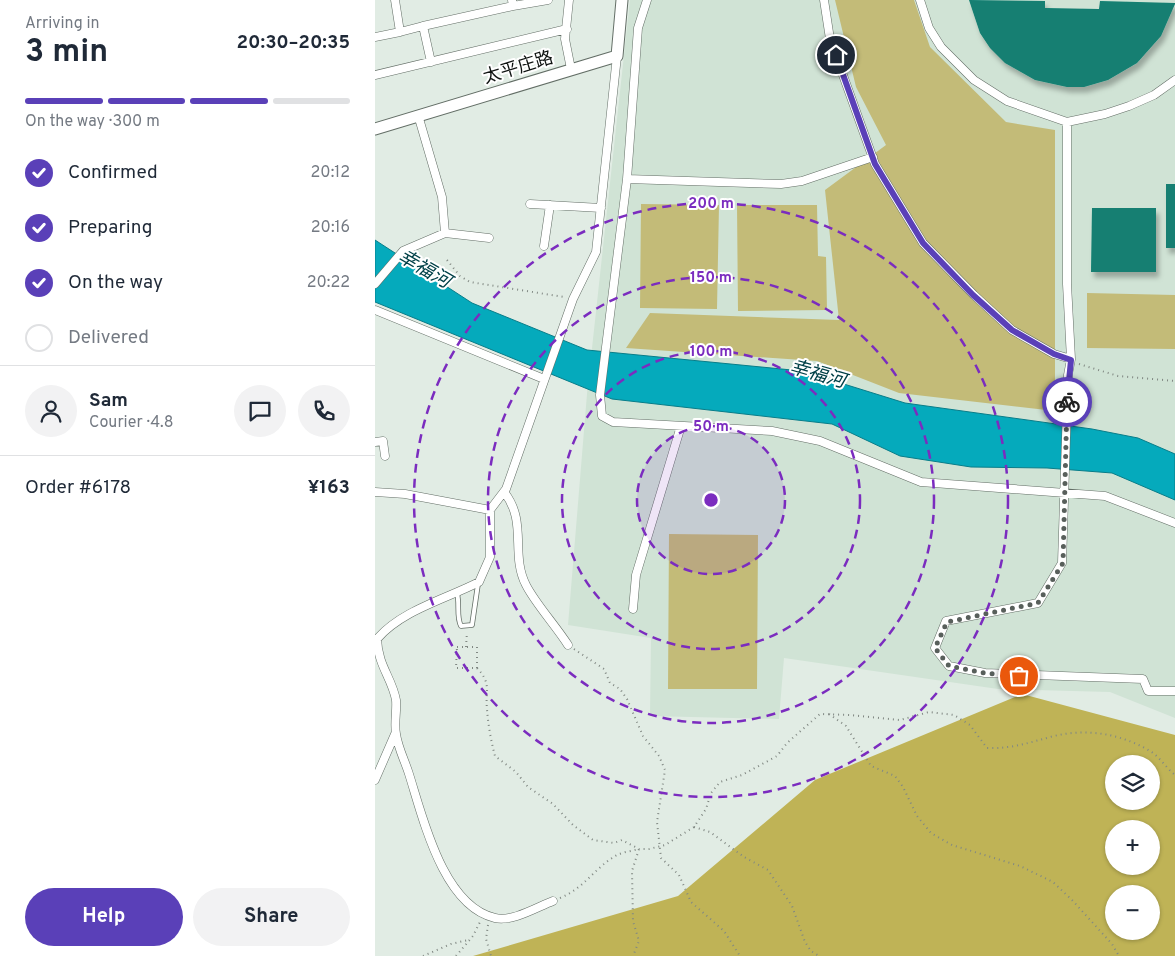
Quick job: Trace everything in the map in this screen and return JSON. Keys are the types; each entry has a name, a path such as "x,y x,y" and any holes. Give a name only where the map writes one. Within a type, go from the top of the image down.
{"street":[{"path":"395,0 400,32"},
{"path":"375,36 400,32 512,3 548,0"},
{"path":"569,0 565,39 571,69"},
{"path":"553,901 514,916 496,918 482,912 453,890 439,862 422,819 395,734 396,699 377,655 377,639 386,629 429,605 479,582 490,557 490,510 504,492 573,299 596,252 622,0"},
{"path":"647,0 638,28 627,179 605,342 600,395 602,416 613,422 772,431 820,441 921,482 1105,496 1175,524"},
{"path":"824,0 830,39 873,157 923,243 1012,330 1054,354 1071,360"},
{"path":"920,0 929,28 941,47 974,80 1007,102 1067,122 1105,114 1129,106 1154,95 1175,80"},
{"path":"423,26 431,62"},
{"path":"375,75 567,30"},
{"name":"太平庄路","path":"375,128 617,56"},
{"path":"417,115 442,197 445,233"},
{"path":"1067,122 1067,284 1071,360 1066,412 1063,563 1038,603 947,622 935,648 949,666 985,673 1143,679 1148,691 1175,691"},
{"path":"627,179 781,184 802,181 873,157"},
{"path":"530,204 601,208"},
{"path":"544,246 550,205"},
{"path":"375,284 403,251 445,233 489,238"},
{"path":"375,310 545,377"},
{"path":"633,609 636,575 681,426"},
{"path":"375,442 383,441 385,456"},
{"path":"375,492 405,494 490,510"},
{"path":"504,492 513,503 516,513 520,561 525,584 568,645"},
{"path":"375,780 395,734"}],"lane":[{"path":"457,593 460,605 458,621 461,626 467,628 473,625 475,618 479,582"}],"path":[{"path":"447,260 460,276 470,282 573,299"},
{"path":"1071,360 1085,368 1118,376 1175,381"},
{"path":"466,647 467,628"},
{"path":"568,645 604,669 610,684 627,699 643,736 659,756 665,770 657,822 661,858 679,875 691,902 724,931 740,956"},
{"path":"477,668 456,668 457,647 477,647 477,668 488,685 487,707 495,756 516,772 527,787 553,804 573,825 593,840 613,843 622,840 639,849"},
{"path":"553,901 573,893 607,861 619,854 659,846 693,827 706,809 711,793 720,782 742,774 757,764 767,762 820,714 901,720 929,712 954,715 969,725 987,748 1015,748 1056,736 1092,732 1106,733 1152,752 1175,775"},
{"path":"829,714 846,726 871,766 895,776 903,787 917,816 931,833 952,845 1020,866 1053,882 1112,944 1119,956"},
{"path":"693,827 710,832 744,857 768,870 792,906 805,942 811,951 819,956"},
{"path":"633,956 639,941 633,921 632,871 639,849"},
{"path":"455,956 480,925 482,912"},
{"path":"491,916 486,939 491,956"},
{"path":"423,956 451,944 469,940"}],"shaded area":[{"path":"630,0 1175,0 1175,718 1110,692 998,689 784,658 779,719 650,716 651,638 568,625 587,394"},
{"path":"835,0 914,0 930,47 1006,122 1055,130 1055,411 899,393 817,361 626,348 650,313 839,320 825,190 886,145 856,87"},
{"path":"641,204 719,205 717,309 640,308"},
{"path":"737,205 817,205 818,256 826,257 827,310 738,311"},
{"path":"1087,293 1175,295 1175,349 1087,348"},
{"path":"669,534 758,535 757,689 668,689"},
{"path":"1022,694 1175,735 1175,956 473,956 678,896 815,780"}],"water":[{"path":"375,240 472,303 587,350 802,371 905,403 1092,429 1138,438 1175,454 1175,500 1112,473 1047,468 971,467 900,456 832,424 612,399 375,302"}],"building":[{"path":"969,0 1045,1 1045,8 1099,9 1100,1 1175,4 1161,36 1137,63 1108,80 1084,87 1067,87 1035,80 1005,63 990,48 980,33"},
{"path":"1166,184 1175,184 1175,248 1166,248"},
{"path":"1092,208 1156,208 1156,272 1091,272"}],"way so far":[{"path":"1019,676 985,673 949,666 935,648 947,622 1038,603 1063,563 1067,402"}],"route":[{"path":"836,55 875,164 923,243 973,295 1012,330 1054,354 1071,360 1068,375 1067,402"}],"water label":[{"name":"幸福河","path":"425,268"},
{"name":"幸福河","path":"818,373"}]}
